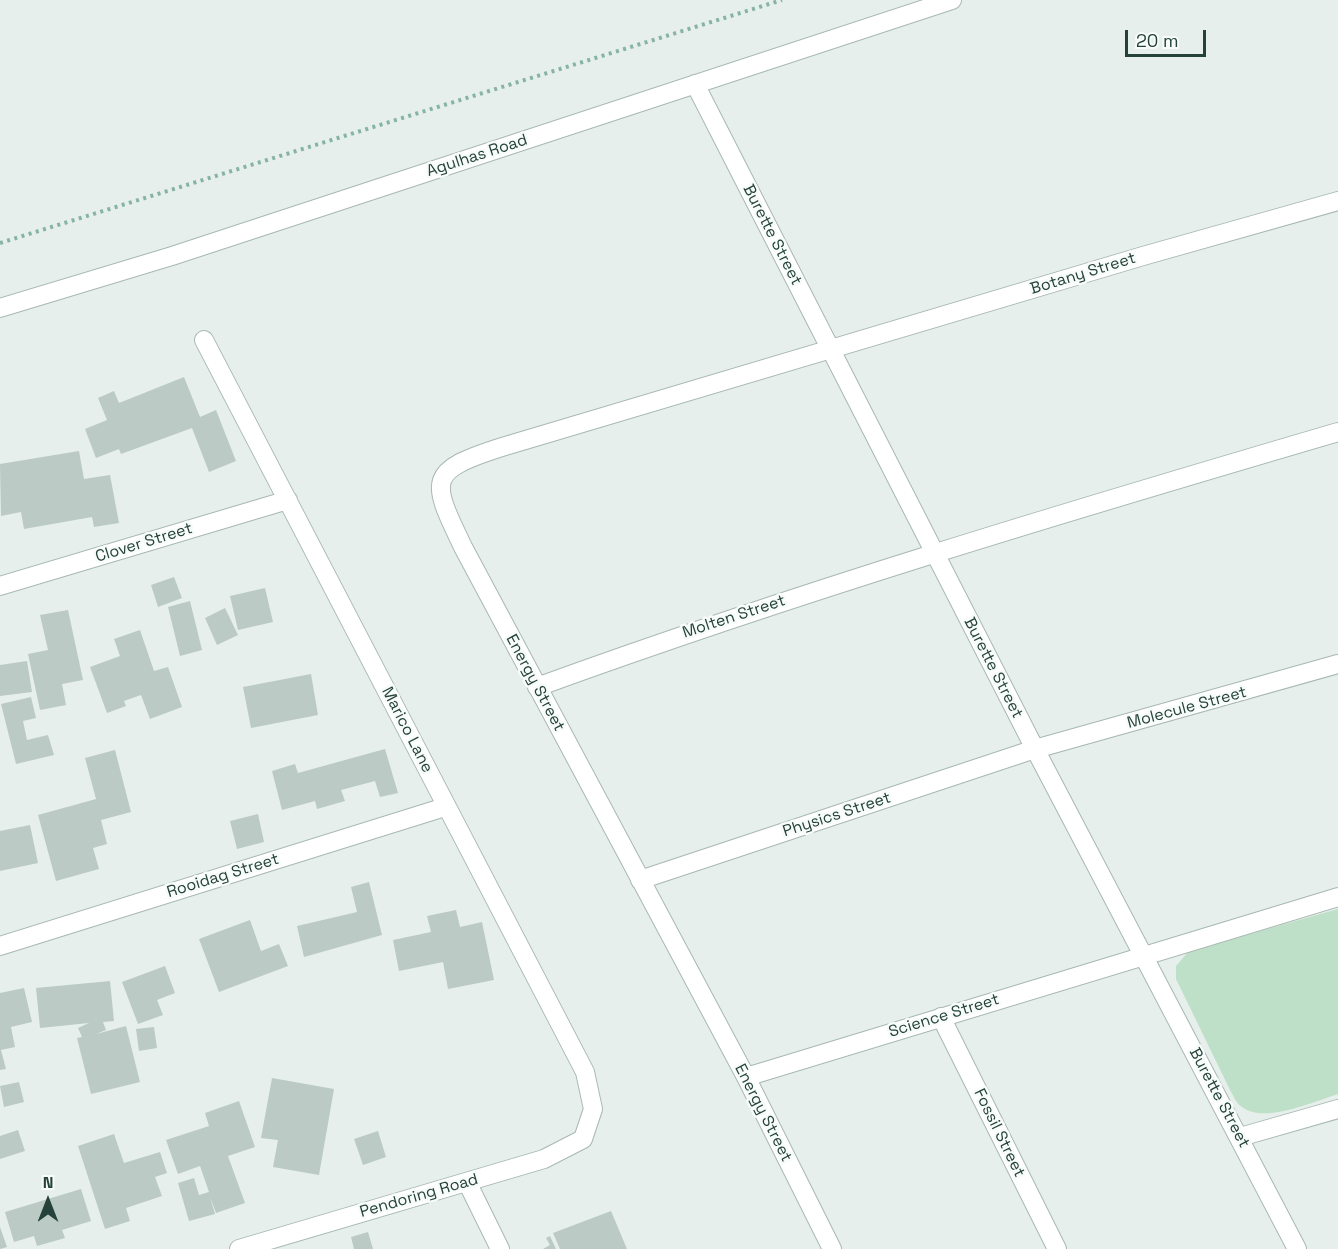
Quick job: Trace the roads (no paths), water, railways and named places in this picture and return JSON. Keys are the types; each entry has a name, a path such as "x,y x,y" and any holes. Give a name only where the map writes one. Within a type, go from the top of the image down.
{"street":[{"name":"Agulhas Road","path":"0,308 184,252 952,0"},
{"name":"Burette Street","path":"695,84 1035,749 1297,1249"},
{"name":"Botany Street","path":"829,349 1143,255 1338,201"},
{"name":"Marico Lane","path":"204,340 445,807 585,1072 593,1109 590,1126"},
{"name":"Energy Street","path":"829,349 648,406 462,460 450,468 441,483 444,507 537,687 746,1077 832,1249"},
{"path":"934,553 1338,432"},
{"name":"Clover Street","path":"0,586 288,500"},
{"name":"Molten Street","path":"537,687 696,629 934,553"},
{"name":"Molecule Street","path":"1035,749 1338,664"},
{"name":"Physics Street","path":"640,880 1035,749"},
{"name":"Rooidag Street","path":"0,946 445,807"},
{"path":"1143,956 1338,897"},
{"name":"Science Street","path":"746,1077 1143,956"},
{"name":"Fossil Street","path":"941,1017 1057,1249"},
{"path":"1240,1137 1338,1109"},
{"name":"Pendoring Road","path":"239,1249 544,1159 583,1139 590,1126"},
{"path":"467,1182 500,1249"}]}
